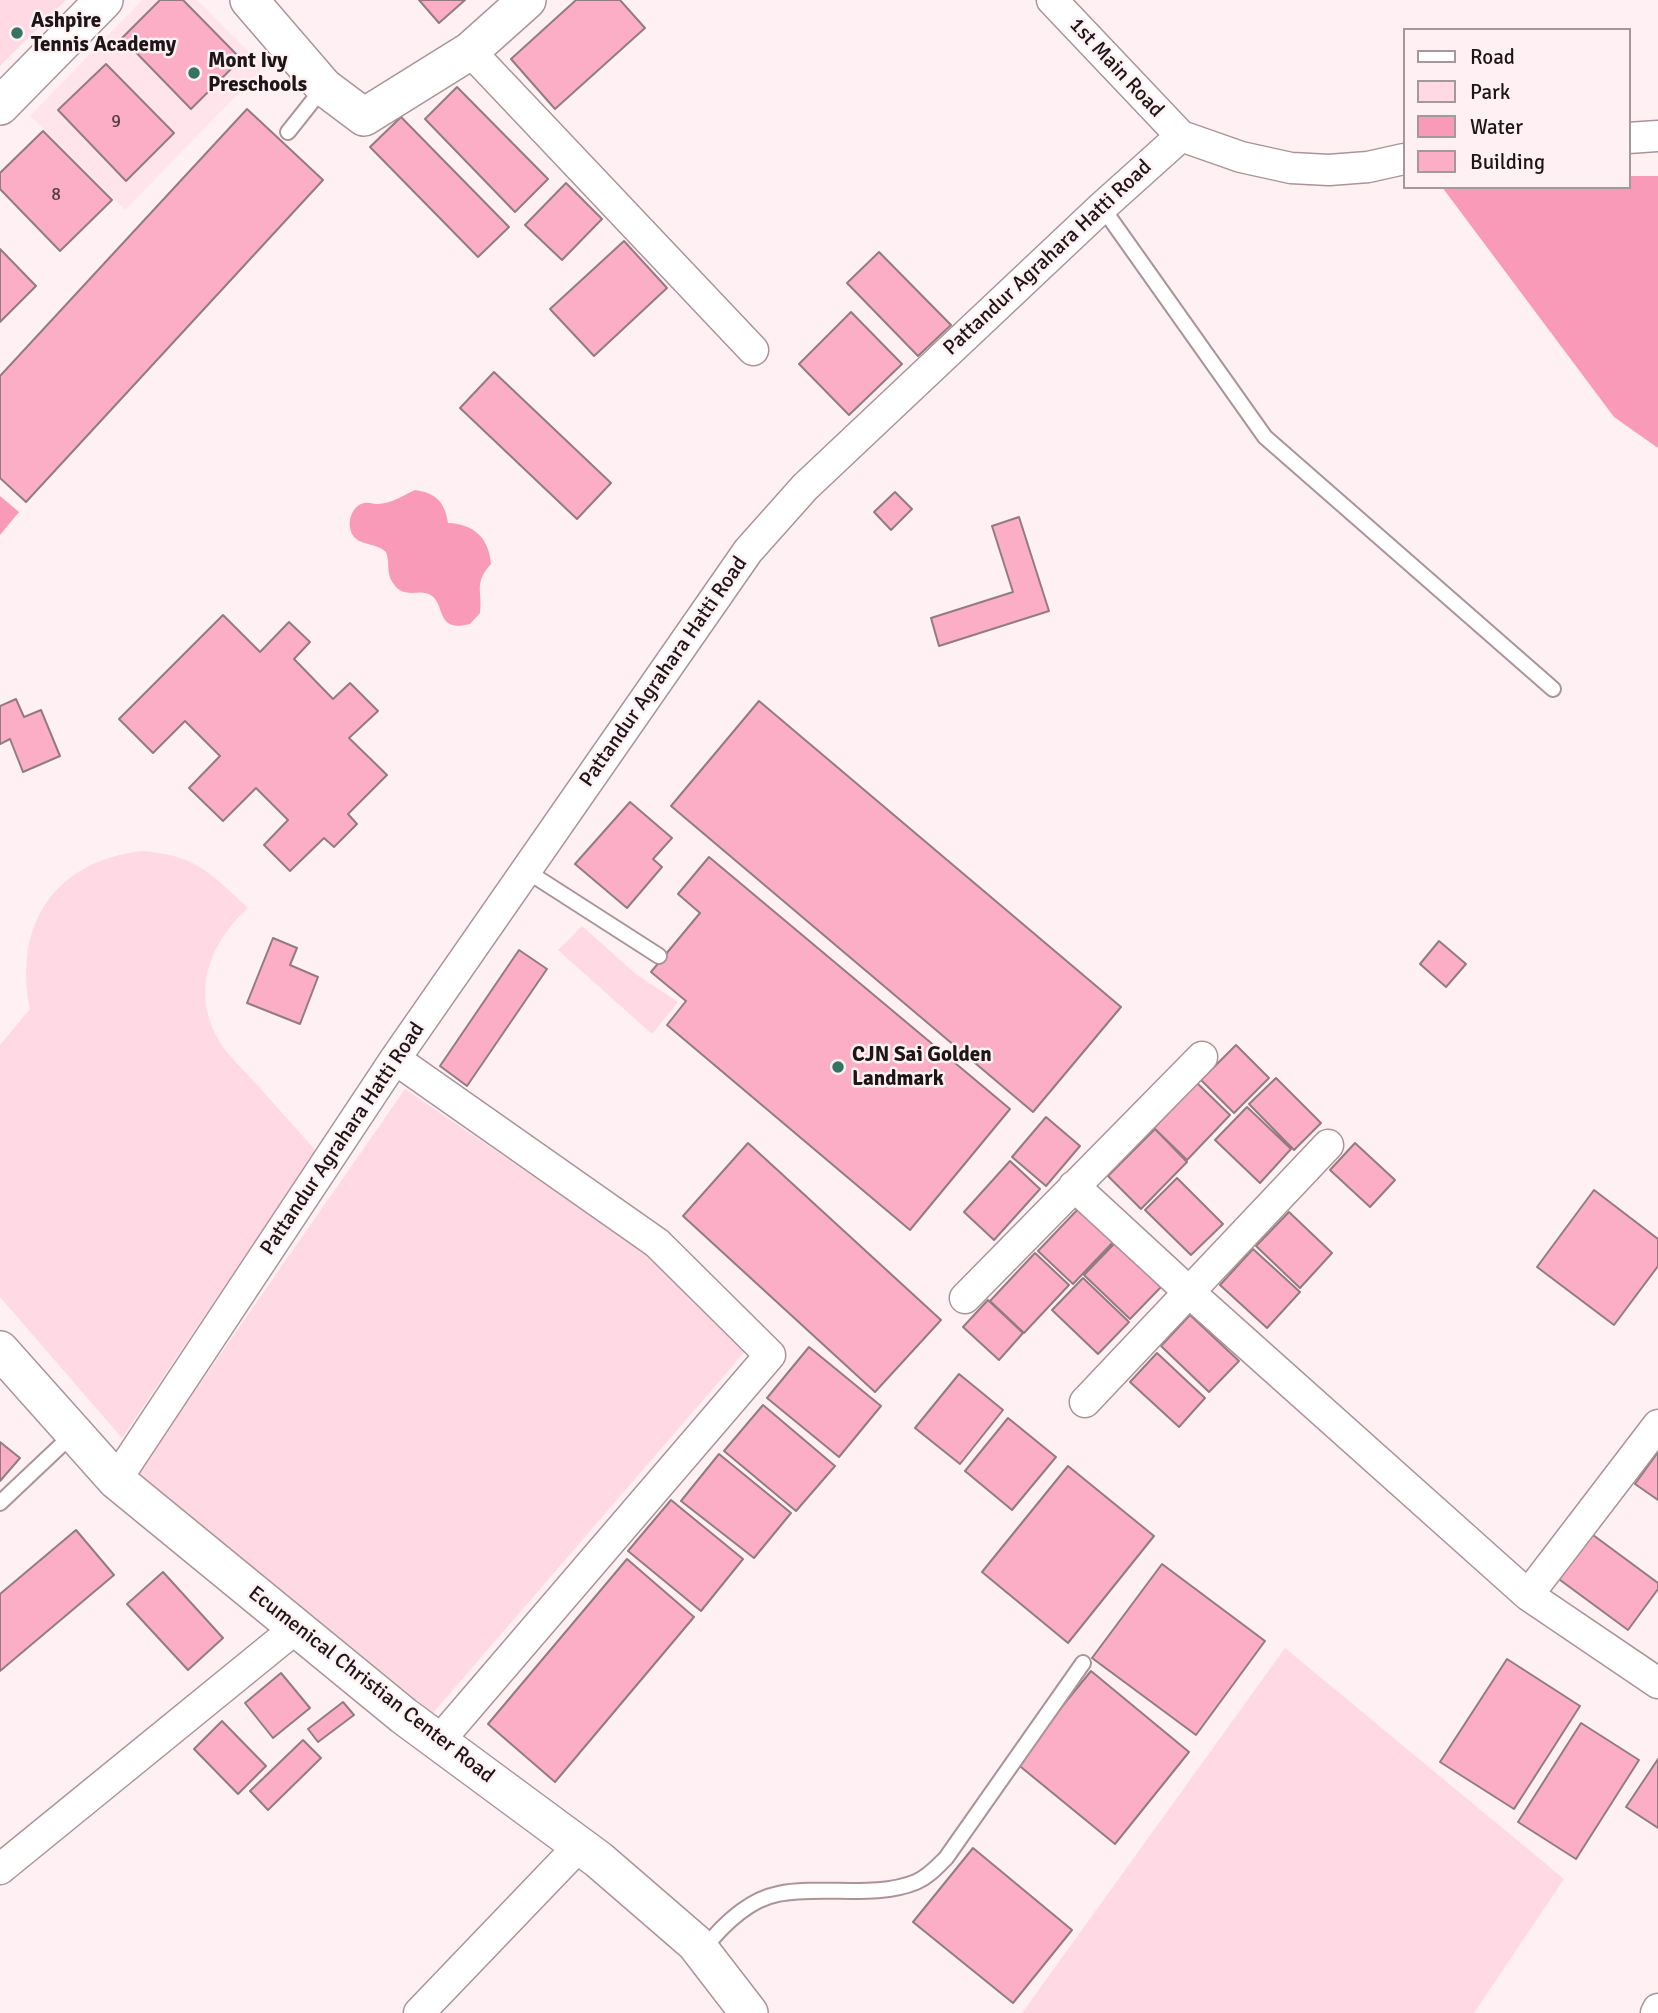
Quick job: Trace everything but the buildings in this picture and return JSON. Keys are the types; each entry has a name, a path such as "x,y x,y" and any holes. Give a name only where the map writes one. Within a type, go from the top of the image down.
{"street":[{"path":"0,106 104,0"},
{"path":"249,0 324,87 364,117 470,51 527,0"},
{"name":"1st Main Road","path":"1052,0 1181,136"},
{"path":"470,51 753,350"},
{"path":"1181,136 1241,157 1291,167 1328,170 1368,167 1402,159"},
{"name":"Pattandur Agrahara Hatti Road","path":"116,1480 395,1059 748,551 806,488 1102,207 1181,136"},
{"path":"1630,138 1658,136"},
{"path":"965,1298 1202,1057"},
{"path":"395,1059 657,1243 770,1355 439,1741"},
{"path":"1085,1402 1328,1145"},
{"path":"1074,1186 1528,1595 1658,1684"},
{"name":"Ecumenical Christian Center Road","path":"0,1350 116,1480 404,1716 579,1846 676,1926 701,1951 749,2013"},
{"path":"1528,1595 1658,1425"},
{"path":"0,1869 296,1628"},
{"path":"419,2013 579,1846"}],"lane":[{"path":"288,132 324,87"},
{"path":"1102,207 1279,452 1553,689"},
{"path":"526,870 659,956"},
{"path":"0,1503 74,1433"},
{"path":"701,1951 743,1910 777,1894 891,1888 917,1882 932,1872 946,1858 1083,1663"}],"shaded area":[{"path":"142,0 197,0 264,67 125,210 30,116"}],"green space":[{"name":"Ashpire Tennis Academy","path":"0,0 66,0 0,66"},
{"path":"142,851 176,857 201,868 248,908 233,923 212,957 205,994 208,1013 226,1051 316,1151 122,1438 0,1297 0,1045 30,1009 26,978 28,950 35,924 47,902 64,883 85,868 112,857"},
{"path":"582,926 637,975 678,1002 652,1034 558,950"},
{"path":"405,1089 643,1251 748,1348 433,1713 137,1474"},
{"path":"1285,1648 1564,1879 1474,2013 1022,2013"}],"water":[{"path":"1630,176 1658,176 1658,448 1614,417 1443,189 1630,189"},
{"path":"415,490 434,496 445,509 448,523 473,530 487,547 491,564 480,582 480,613 470,624 452,625 443,617 432,596 407,593 398,588 390,576 386,552 359,541 352,534 350,520 354,510 361,504 387,503"},
{"path":"0,496 19,512 0,535"}],"place":[{"name":"Ashpire Tennis Academy","path":"17,33"},
{"name":"Mont Ivy Preschools","path":"194,73"},
{"name":"CJN Sai Golden Landmark","path":"838,1067"}]}
